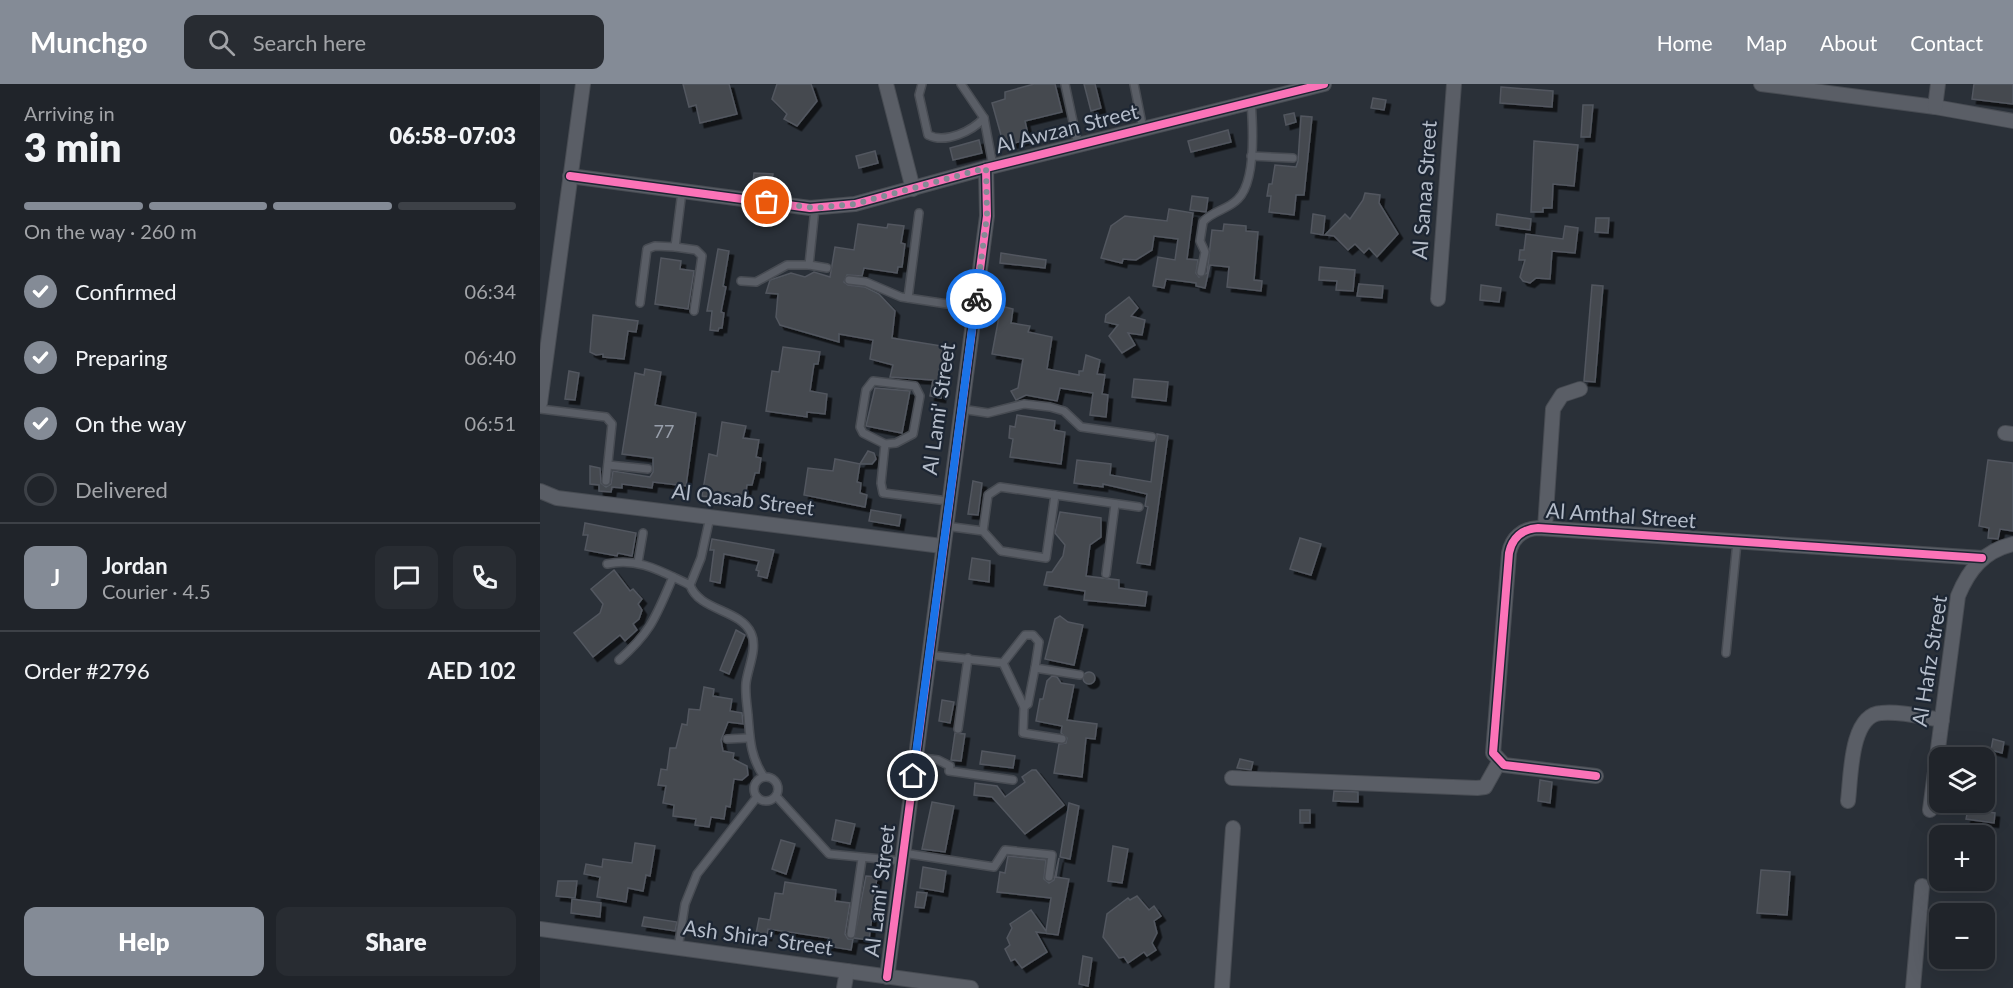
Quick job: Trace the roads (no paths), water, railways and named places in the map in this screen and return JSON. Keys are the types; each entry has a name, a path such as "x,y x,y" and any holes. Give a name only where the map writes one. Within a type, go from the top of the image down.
{"street":[{"path":"540,403 583,84"},
{"path":"886,84 913,189"},
{"name":"Al Awzan Street","path":"570,176 815,208 855,204 989,167 1324,84"},
{"name":"Al Sanaa Street","path":"1438,298 1454,84"},
{"path":"1761,84 1935,107 2013,121"},
{"path":"1935,107 1938,84"},
{"name":"Al Lami' Street","path":"887,977 987,216 989,167"},
{"name":"Al Amthal Street","path":"1545,528 1553,409 1562,395 1580,389"},
{"name":"Al Qasab Street","path":"540,491 556,498 942,546"},
{"name":"Al Amthal Street","path":"1499,762 1492,748 1509,553 1513,541 1522,532 1532,528 1545,528 1982,558"},
{"name":"Al Hafiz Street","path":"1938,747 1958,596 1963,583 1982,558 2013,544"},
{"path":"1848,801 1858,731 1864,720 1873,714 1884,712 1942,720"},
{"path":"1232,778 1477,788 1485,787 1499,762 1510,766 1596,776"},
{"path":"1221,988 1233,828"},
{"path":"1913,988 1922,886"},
{"name":"Ash Shira' Street","path":"540,929 971,988"},
{"path":"844,988 847,971"}],"lane":[{"path":"922,84 919,95 928,135 942,138 972,130 984,118"},
{"path":"961,84 984,118 989,167"},
{"path":"1065,84 1078,145"},
{"path":"1134,84 1143,129"},
{"path":"1202,272 1204,252 1200,241 1203,222 1239,199 1247,182 1251,156 1251,102"},
{"path":"1251,156 1293,158"},
{"path":"675,247 682,191"},
{"path":"809,265 815,208"},
{"path":"908,298 919,213"},
{"path":"640,303 647,249 655,246 696,250 702,255 694,311"},
{"path":"741,281 756,282 787,265 827,268"},
{"path":"849,280 866,282 889,294 974,308"},
{"path":"873,381 915,386 920,396 913,434 896,443 885,444 869,437 860,427 869,385 873,381"},
{"path":"961,409 988,413 1024,404 1050,407 1064,411 1081,427 1152,437"},
{"path":"540,409 606,417 612,424 606,481"},
{"path":"885,444 881,483 884,493 948,501"},
{"path":"608,465 648,470"},
{"path":"982,531 986,501 988,495 996,488 1139,507"},
{"path":"945,526 982,531 1001,551 1046,558 1054,495"},
{"path":"1106,574 1114,504"},
{"path":"690,585 702,558 710,517"},
{"path":"638,562 643,532"},
{"path":"1726,653 1737,542"},
{"path":"607,564 638,562 674,577 690,585 699,597 744,623 752,634 753,648 746,691 748,738 751,751 764,777 775,781 778,788 776,796"},
{"path":"619,660 643,639 674,577"},
{"path":"1003,663 1025,635 1033,634 1039,642 1028,704 1024,707"},
{"path":"928,655 1003,663"},
{"path":"958,729 968,658"},
{"path":"1003,663 1024,707 1023,733 1062,739"},
{"path":"1035,668 1080,675"},
{"path":"727,740 748,738"},
{"path":"915,757 944,762 950,766 949,771 1013,780"},
{"path":"757,797 754,784 764,777"},
{"path":"757,797 765,801 776,796"},
{"path":"776,796 829,854 862,859 902,857 994,867 1005,850 1052,855 1049,877"},
{"path":"678,948 685,904 697,874 757,797"},
{"path":"851,934 862,859"}]}
